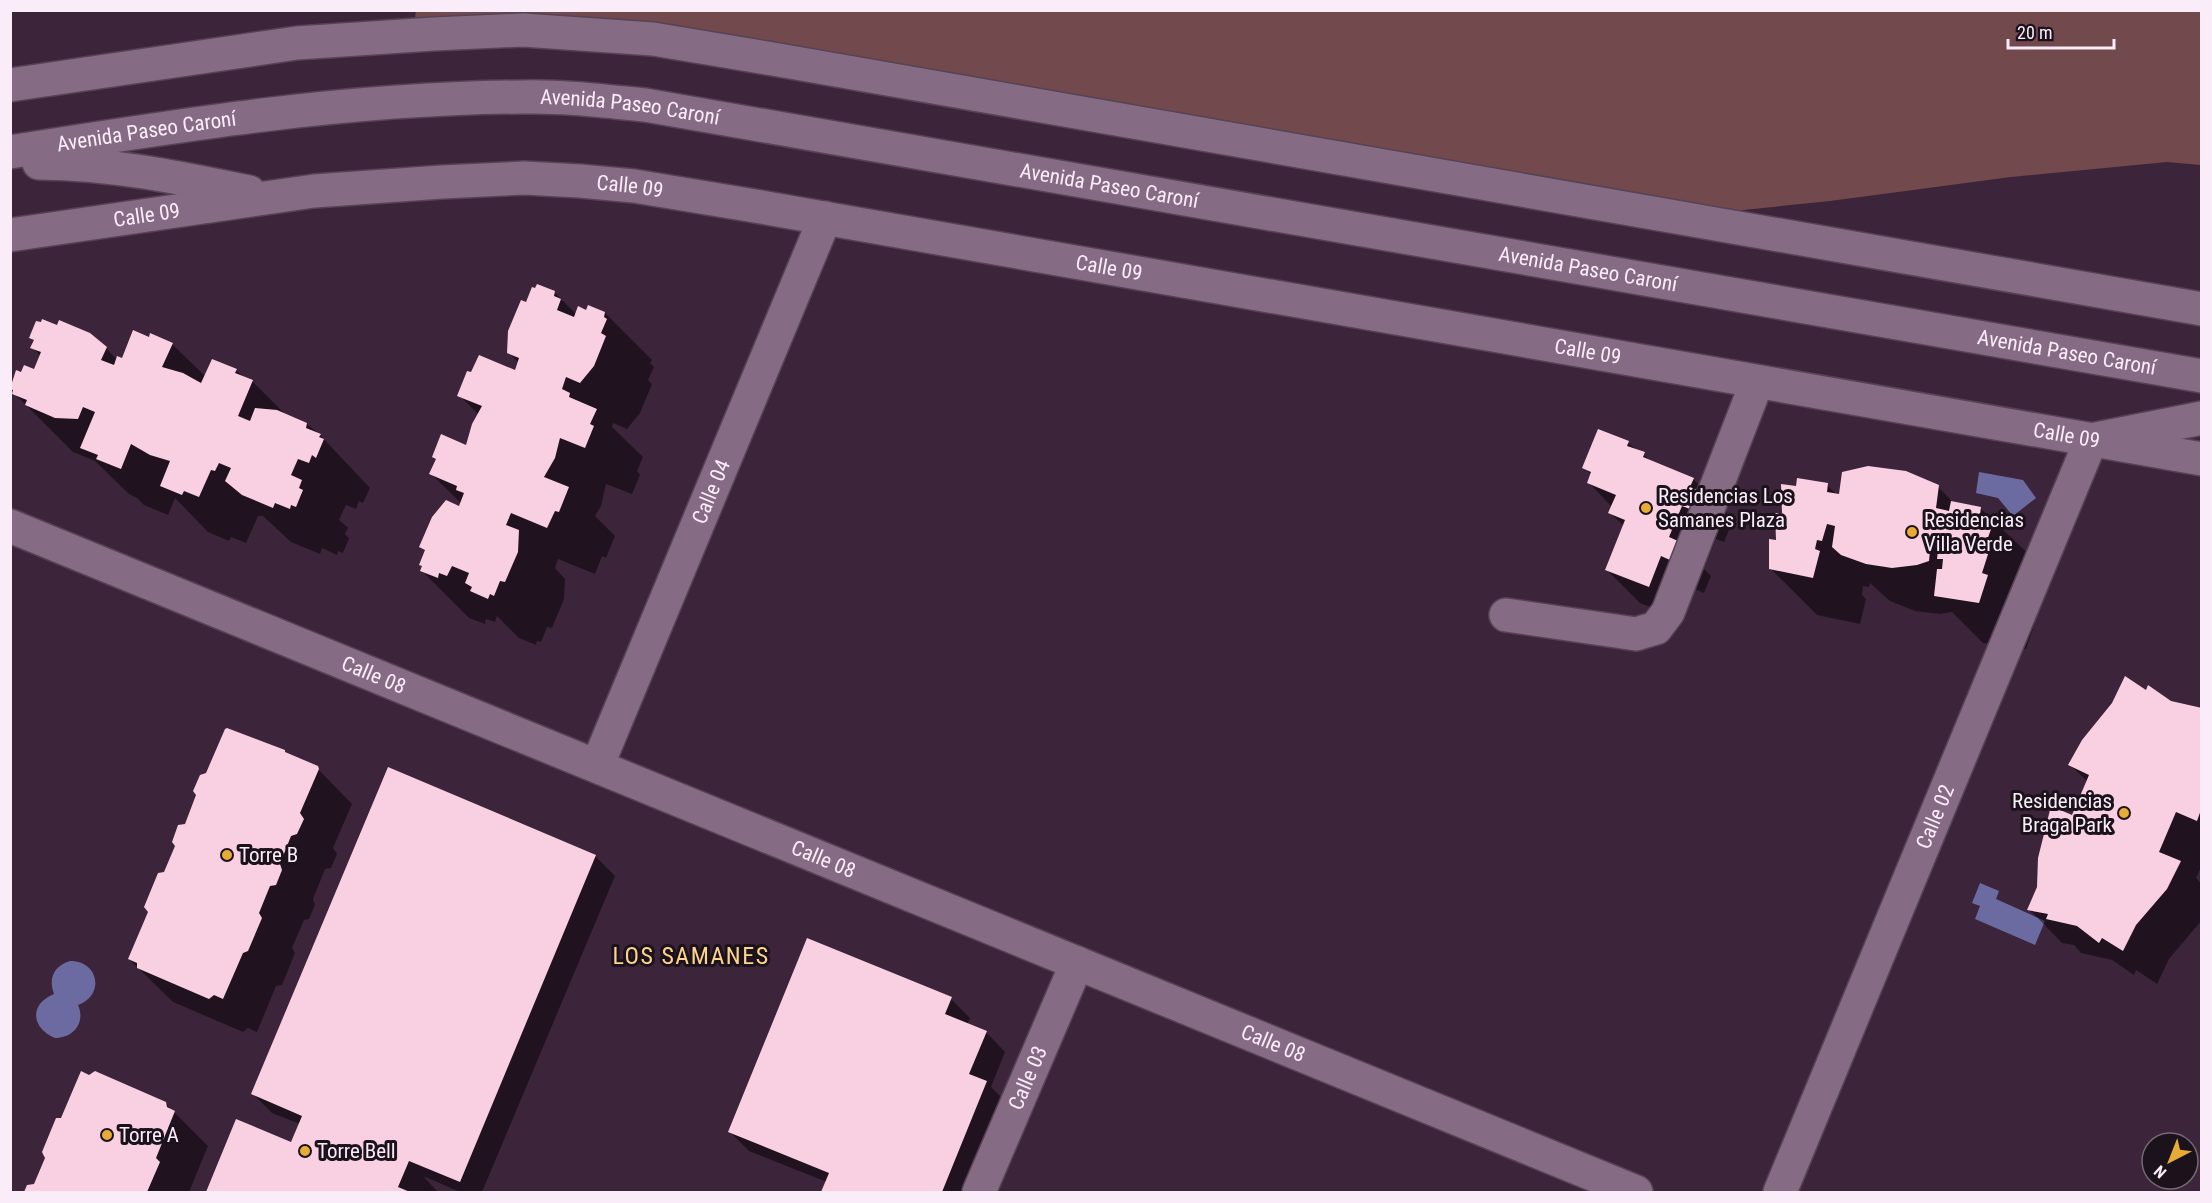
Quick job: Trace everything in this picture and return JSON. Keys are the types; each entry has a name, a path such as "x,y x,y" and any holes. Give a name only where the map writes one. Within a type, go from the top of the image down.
{"street":[{"path":"10,85 297,43 433,33 523,30 653,39 773,58 2202,309"},
{"name":"Avenida Paseo Caroní","path":"10,152 304,109 523,97 645,105 2202,376"},
{"path":"10,162 84,164 149,171 272,196"},
{"name":"Calle 09","path":"10,235 314,190 524,178 634,186 2202,459"},
{"name":"Calle 04","path":"597,766 825,218"},
{"path":"1506,615 1636,634 1656,628 1668,612 1757,382"},
{"path":"2091,440 2202,418"},
{"name":"Calle 02","path":"1780,1192 2091,440"},
{"name":"Calle 08","path":"10,526 1636,1192"},
{"name":"Calle 03","path":"980,1192 1077,963"}],"shaded area":[{"path":"416,10 2201,11 2201,165 2167,162 2011,177 1830,201 1675,217 819,66 413,34"}],"water":[{"path":"1979,472 2023,480 2036,498 2013,516 1998,498 1976,493"},
{"path":"1980,883 1999,891 1996,899 2045,921 2035,945 1975,919 1980,906 1972,903"},
{"path":"70,961 80,962 87,966 95,979 95,987 87,1000 78,1005 80,1018 76,1028 67,1035 55,1038 41,1028 36,1016 37,1010 46,998 54,994 52,978 56,969"}],"building":[{"path":"537,284 555,291 554,296 561,299 557,310 574,317 578,306 586,310 588,305 605,312 604,317 607,319 601,333 606,336 594,366 580,383 566,377 562,389 570,393 569,397 597,409 590,424 594,426 585,448 560,438 555,458 544,477 569,487 559,512 555,511 547,528 511,513 506,525 519,530 518,552 505,582 500,581 494,596 490,594 488,599 470,591 472,587 465,583 469,573 452,566 447,576 439,573 438,578 420,571 422,566 419,565 425,550 419,547 432,517 446,500 459,506 464,493 456,490 457,486 429,474 436,459 432,457 441,434 466,445 472,424 482,406 457,396 467,371 471,372 479,355 515,370 519,358 507,353 508,331 521,300 526,302 532,287 535,288"},
{"path":"42,319 57,325 59,320 90,333 107,347 101,360 114,365 117,356 122,358 133,330 149,337 150,333 173,343 162,367 183,373 201,383 212,359 237,369 235,373 253,380 238,416 250,421 255,408 277,410 307,423 306,428 321,434 319,437 324,439 316,458 312,455 309,463 298,459 291,475 302,480 299,488 303,490 296,507 291,505 290,509 275,503 273,508 242,495 225,481 231,468 219,463 215,471 211,470 199,497 184,491 182,495 160,486 170,461 150,455 131,444 121,469 96,459 98,455 80,448 95,412 83,407 78,419 55,418 25,405 27,400 12,394 13,390 10,389 16,370 21,372 24,365 34,369 41,352 30,348 34,340 29,338 36,321 41,322"},
{"name":"Residencias Los Samanes Plaza","path":"1598,429 1629,441 1627,446 1645,452 1643,457 1694,478 1690,487 1698,490 1690,509 1682,506 1669,537 1678,541 1670,560 1661,556 1649,587 1605,570 1625,520 1608,513 1616,495 1587,483 1591,472 1582,468"},
{"name":"Residencias Villa Verde","path":"1868,466 1906,471 1939,485 1936,508 1949,511 1951,501 1981,507 1980,515 1995,518 1985,546 1990,548 1982,573 1988,575 1979,603 1934,596 1937,569 1942,569 1943,559 1937,559 1939,541 1931,540 1929,561 1892,568 1866,564 1841,555 1832,547 1835,526 1827,524 1822,541 1817,540 1815,549 1820,551 1813,578 1769,569 1769,539 1776,540 1775,513 1782,513 1781,484 1796,486 1797,478 1828,483 1827,492 1839,494 1842,472"},
{"name":"Residencias Braga Park","path":"2125,676 2146,690 2148,685 2171,701 2202,708 2202,807 2197,821 2176,812 2159,852 2181,861 2167,889 2136,925 2123,951 2102,938 2099,943 2077,926 2046,919 2048,914 2027,910 2037,887 2038,858 2051,806 2072,815 2089,775 2068,765 2082,740 2112,703"},
{"name":"Torre B","path":"227,728 285,750 318,766 319,769 300,813 304,819 297,834 291,836 280,864 282,870 276,885 270,886 259,913 262,918 248,951 243,953 223,999 214,995 209,999 137,968 137,963 128,959 148,912 144,907 158,873 164,872 175,846 172,842 178,825 185,824 196,795 193,791 200,775 206,773"},
{"path":"388,767 596,855 460,1182 409,1161 398,1187 410,1192 206,1192 236,1119 291,1142 302,1116 251,1094"},
{"path":"807,938 952,997 945,1014 987,1031 969,1074 987,1081 942,1192 821,1192 829,1173 728,1132"},
{"name":"Torre A","path":"81,1071 89,1075 95,1071 166,1102 167,1107 175,1111 156,1158 160,1162 147,1192 24,1192 27,1185 34,1184 45,1158 42,1152 56,1118 61,1118"}],"place":[{"name":"Residencias Los Samanes Plaza","path":"1646,508"},
{"name":"Residencias Villa Verde","path":"1912,532"},
{"name":"Residencias Braga Park","path":"2124,813"},
{"name":"Torre B","path":"227,855"},
{"name":"Torre A","path":"107,1135"},
{"name":"Torre Bell","path":"305,1151"}],"district":[{"name":"LOS SAMANES","path":"691,956"}]}
